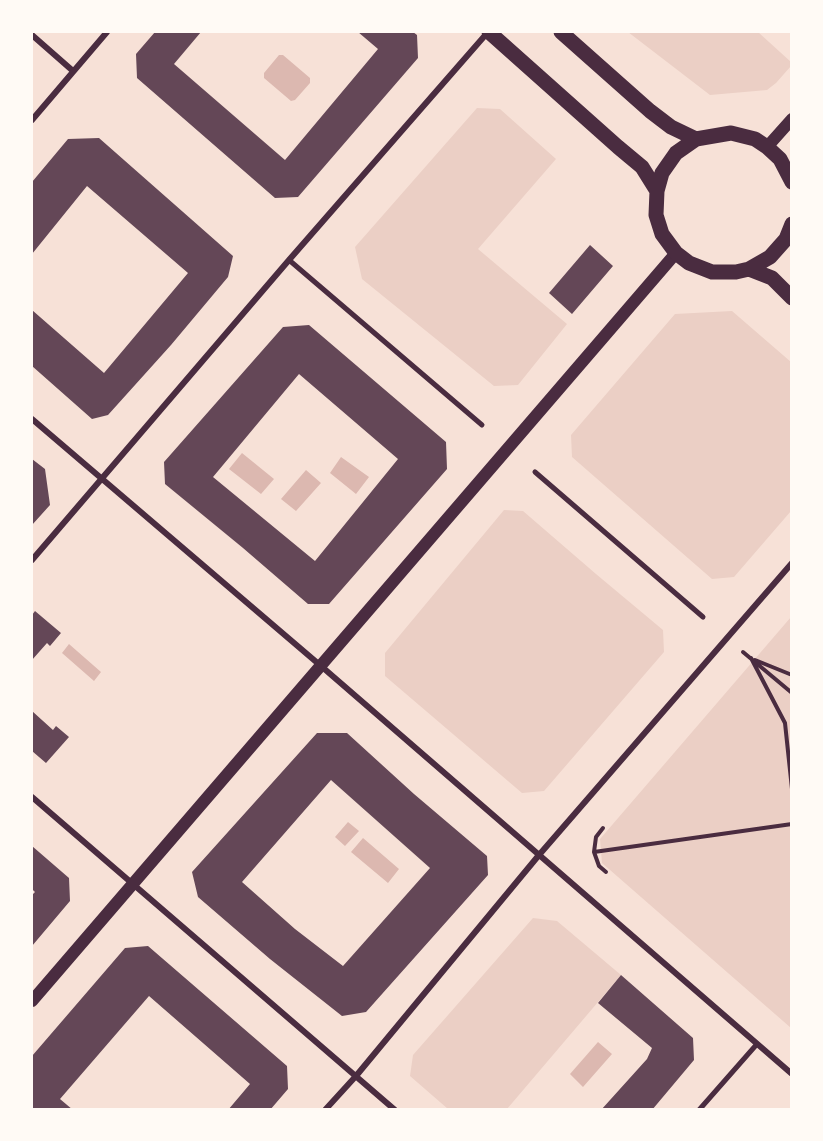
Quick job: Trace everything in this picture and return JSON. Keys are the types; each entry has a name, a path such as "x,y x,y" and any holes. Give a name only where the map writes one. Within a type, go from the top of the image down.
{"main road":[{"path":"489,32 642,167 657,190"},
{"path":"561,32 650,111 671,127 696,140"},
{"path":"767,147 792,119"},
{"path":"792,182 780,159 755,139 731,133 696,140 676,153 662,173 657,190 656,215 663,234 676,253 689,263 712,272 736,272 749,269 770,257 786,238 792,224"},
{"path":"32,1001 676,253"},
{"path":"749,269 772,278 792,298"}],"street":[{"path":"32,120 107,32"},
{"path":"32,560 489,32"},
{"path":"32,35 73,71"},
{"path":"290,260 482,426"},
{"path":"32,419 792,1074"},
{"path":"535,472 703,617"},
{"path":"325,1110 356,1076 539,855 792,563"},
{"path":"32,797 395,1110"},
{"path":"699,1110 757,1044"}],"path":[{"path":"743,652 792,693"},
{"path":"751,658 792,675"},
{"path":"751,658 785,723 792,789"},
{"path":"594,852 792,824"},
{"path":"603,828 596,837 594,852 599,866 606,872"}],"shaded area":[{"path":"628,32 758,32 791,62 791,66 767,90 710,95"},
{"path":"279,55 283,55 310,78 310,83 295,100 291,101 264,78 264,73"},
{"path":"477,108 500,109 556,159 478,249 567,324 518,385 494,386 362,279 355,247"},
{"path":"732,311 791,362 791,511 734,577 712,579 572,457 571,435 675,314"},
{"path":"242,453 274,479 261,494 229,469"},
{"path":"341,457 369,477 356,494 330,473"},
{"path":"306,470 321,483 296,511 281,499"},
{"path":"504,510 523,511 663,630 664,652 544,791 522,793 385,676 385,653"},
{"path":"791,617 791,1028 602,863 600,839"},
{"path":"69,644 101,672 94,681 62,653"},
{"path":"348,822 359,831 345,846 335,837"},
{"path":"363,838 399,869 388,883 351,852"},
{"path":"533,918 557,921 621,975 507,1109 448,1109 410,1076 413,1055"},
{"path":"598,1042 612,1054 583,1087 570,1074"}],"building":[{"path":"155,32 201,32 174,64 285,160 378,49 358,32 413,32 417,35 418,58 298,197 275,198 137,78 136,54"},
{"path":"99,138 233,256 228,277 171,345 108,415 92,419 32,366 32,310 104,373 188,273 87,186 32,254 32,182 68,139"},
{"path":"590,245 613,266 572,314 549,293"},
{"path":"309,325 446,442 447,469 329,604 308,604 165,484 164,462 283,327","holes":["299,374 398,459 315,561 213,477"]},
{"path":"32,459 45,469 50,505 32,525"},
{"path":"35,611 61,633 50,646 47,643 32,660 32,615"},
{"path":"32,711 53,730 56,726 69,737 46,763 32,751"},
{"path":"317,733 347,733 487,856 488,875 366,1012 342,1016 270,959 198,897 192,872","holes":["331,780 430,868 343,966 295,929 242,882"]},
{"path":"32,846 69,878 70,901 32,946 32,895 35,892 32,889"},
{"path":"148,946 287,1066 288,1089 270,1110 228,1110 250,1084 149,996 60,1099 73,1110 32,1110 32,1056 125,948"},
{"path":"621,975 693,1038 694,1060 652,1110 601,1110 647,1059 652,1048 598,1003"}]}
